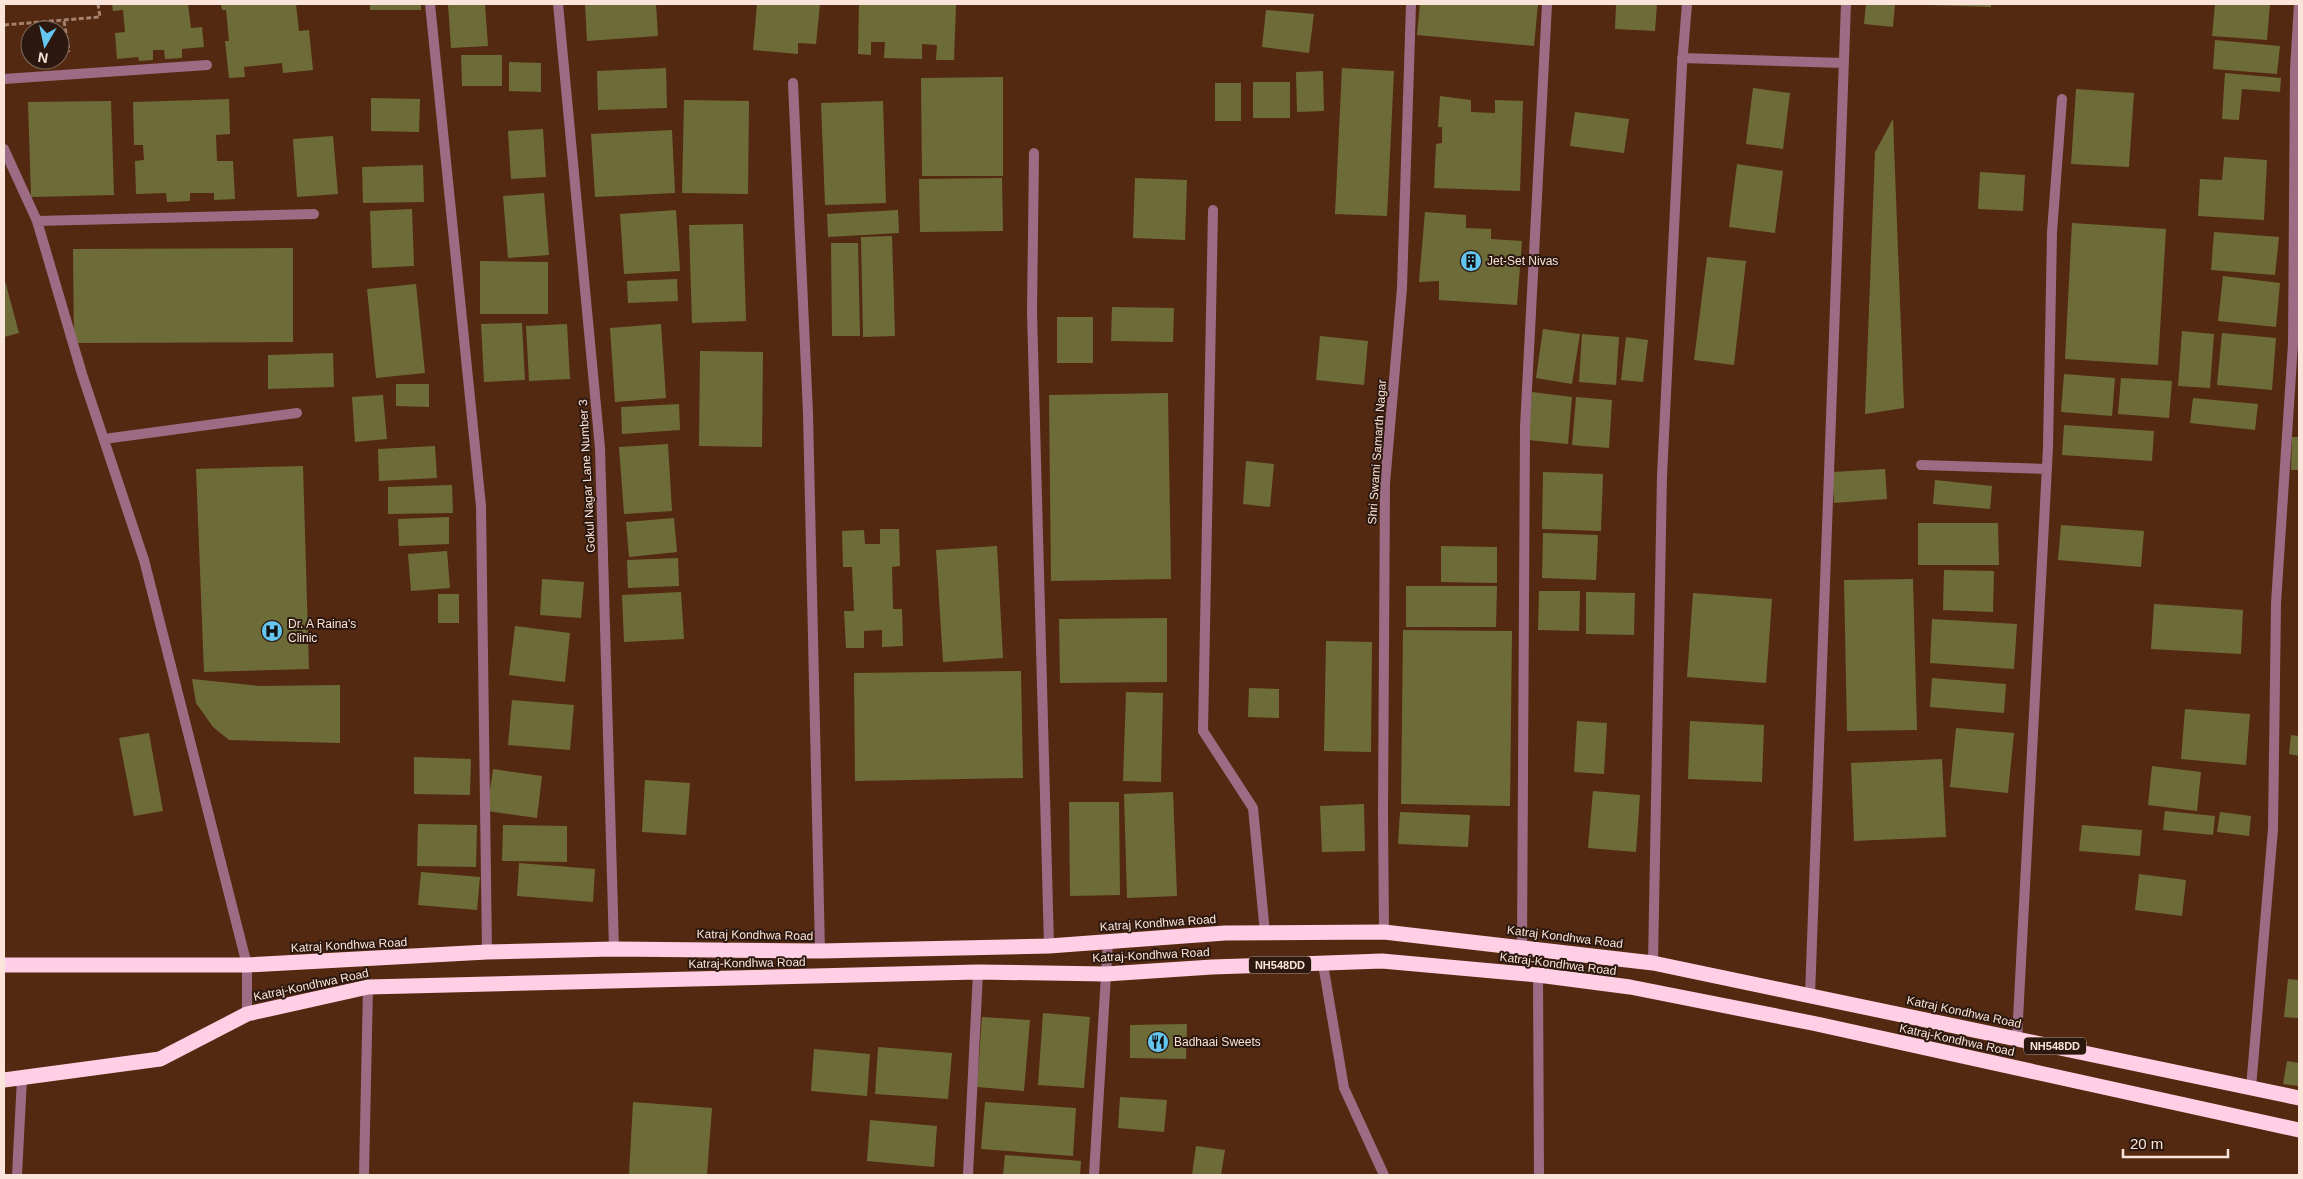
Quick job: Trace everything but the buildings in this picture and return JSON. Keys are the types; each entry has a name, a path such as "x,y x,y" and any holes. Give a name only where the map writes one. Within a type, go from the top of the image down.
{"highway":[{"name":"Katraj Kondhwa Road","path":"4,965 247,965 487,952 614,949 820,951 1049,946 1225,933 1384,932 1652,963 2299,1098"},
{"name":"Katraj-Kondhwa Road","path":"4,1080 160,1059 247,1014 368,987 978,972 1106,974 1212,967 1382,961 1538,975 1630,987 1812,1023 2299,1130"}],"street":[{"path":"430,4 481,506 487,952"},
{"name":"Gokul Nagar Lane Number 3","path":"558,4 600,448 614,949"},
{"name":"Shri Swami Samarth Nagar","path":"1384,932 1385,483 1402,288 1412,4"},
{"path":"1522,947 1525,427 1547,4"},
{"path":"1652,963 1662,476 1682,58 1687,4"},
{"path":"1810,996 1846,4"},
{"path":"2251,1088 2273,829 2276,603 2293,344 2294,69 2299,4"},
{"path":"1682,58 1844,63"},
{"path":"4,79 207,65"},
{"path":"794,83 808,413 820,951"},
{"path":"2017,1038 2046,469 2052,232 2062,100"},
{"path":"4,148 37,221 104,439 144,560 247,965 247,1014"},
{"path":"1034,153 1032,312 1049,946"},
{"path":"1213,210 1203,731 1253,808 1265,933"},
{"path":"37,221 314,214"},
{"path":"104,439 297,413"},
{"path":"1921,465 2046,469"},
{"path":"1094,1175 1108,941"},
{"path":"1323,964 1344,1088 1384,1175"},
{"path":"968,1175 978,972"},
{"path":"1538,975 1539,1175"},
{"path":"364,1175 368,987"},
{"path":"17,1175 22,1078"}],"path":[{"path":"70,20 100,17 98,4"},
{"path":"4,25 20,24"},
{"path":"70,62 72,75"}],"place":[{"name":"Jet-Set Nivas","path":"1471,261"},
{"name":"Dr. A Raina's Clinic","path":"272,631"},
{"name":"Badhaai Sweets","path":"1158,1042"}]}
